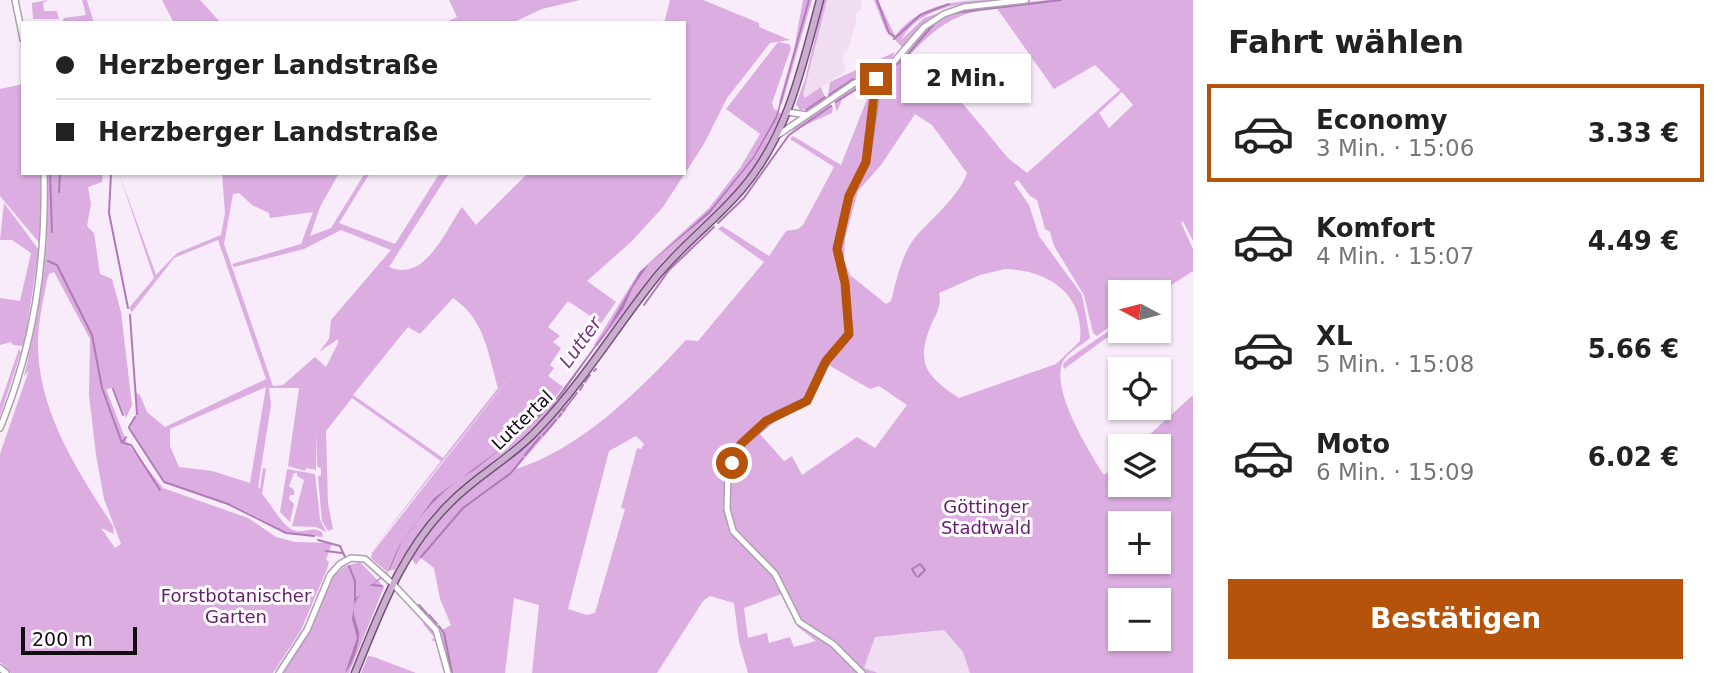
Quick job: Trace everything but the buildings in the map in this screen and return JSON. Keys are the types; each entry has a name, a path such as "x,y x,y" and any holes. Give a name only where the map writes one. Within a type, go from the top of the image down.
{"main road":[{"name":"Luttertal","path":"355,673 389,580 419,538 444,509 527,440 552,415 667,263 751,179 778,135 788,112 820,0"}],"street":[{"path":"15,0 21,29"},
{"path":"778,135 902,55 924,27 944,13 1026,0"},
{"path":"862,673 833,644 805,628 794,616 775,574 733,531 726,492 728,472 741,444 776,415 807,401 826,361 849,334 845,283 837,249 849,196 866,162 877,85 873,74"},
{"path":"788,112 805,116"},
{"path":"0,428 31,331 45,243 44,175"},
{"path":"279,673 307,630 334,569 345,561 358,558 369,562 389,580 434,627 441,641 448,673"}],"shaded area":[{"path":"810,0 777,118 754,158 709,214 650,264 710,210 753,157 776,116"},
{"path":"827,0 861,0 862,8 854,16 857,17 848,51 845,51 842,60 847,70 805,98 803,92 807,72"},
{"path":"649,264 633,287 623,309 561,396 530,426 473,471 453,484 417,522 434,498 495,453 554,401 608,328 640,272"},
{"path":"405,537 391,567 387,573 365,591 388,571"},
{"path":"363,592 356,601 354,610 359,633 358,643 353,660 345,673 357,638 352,619 355,599"},
{"path":"944,630 963,652 970,673 879,673 864,668 874,637"}],"green space":[{"path":"48,0 43,3 44,11 57,11 59,19 33,19 32,3"},
{"path":"82,0 87,0 93,21 63,21 64,18 86,15"},
{"path":"162,0 200,0 219,21 173,21"},
{"path":"449,0 580,0 542,9 516,21 448,21 457,17"},
{"path":"670,0 703,0 759,23 759,27 790,40 770,43 727,98 704,144 686,172 686,21 665,21"},
{"path":"803,0 812,0 782,104 779,102 794,49"},
{"path":"824,0 827,0 803,94 805,98 821,87 826,100 814,108 800,110 796,104 805,80"},
{"path":"874,0 878,0 895,36 916,17 939,6 992,0 953,6 929,14 918,20 901,40 924,18 955,7 930,20 902,47 886,31"},
{"name":"Göttinger Stadtwald","path":"1047,0 1193,0 1193,241 1183,221 1181,223 1193,249 1193,271 1171,285 1171,280 1108,280 1108,328 1097,336 1093,333 1084,295 1054,246 1050,232 1045,229 1037,200 1030,196 1018,180 1014,183 1029,205 1039,236 1082,295 1090,338 1067,356 1060,376 1062,390 1074,421 1104,475 1108,472 1108,497 1171,497 1171,434 1150,434 1166,420 1171,420 1171,415 1193,395 1193,673 970,673 963,652 944,630 875,637 864,668 878,673 748,673 739,642 734,603 710,596 703,601 657,673 532,673 539,605 514,598 505,673 445,673 439,643 431,640 435,638 423,624 424,621 435,634 451,625 440,599 434,568 421,558 416,565 412,559 435,523 466,493 533,439 561,406 567,409 516,469 540,460 586,432 630,397 686,340 698,341 764,262 718,229 722,226 769,256 786,231 798,229 803,225 834,167 790,139 793,136 841,165 873,84 871,82 842,99 837,112 834,101 869,78 874,81 875,92 865,130 865,160 855,189 868,165 879,89 878,77 905,59 919,36 937,20 966,9","holes":["996,7 1054,89 1095,65 1120,90 1027,173 1008,158 949,87 909,56 948,22 969,13","1122,92 1133,105 1109,128 1099,113","915,114 932,125 967,173 953,197 912,241 901,266 891,301 886,304 850,275 844,260 845,239 858,191 881,165","847,213 839,249 852,334 827,364 870,389 879,386 907,405 875,448 857,437 802,475 792,456 784,461 759,433 780,416 805,405 802,402 822,362 844,340 848,327 835,250","1005,269 1020,270 1035,274 1060,287 1070,297 1076,310 1080,324 1080,341 1056,364 959,398 939,383 927,368 924,360 926,338 937,313 939,293 980,275","636,436 644,444 641,449 637,448 621,508 625,509 595,613 587,615 568,609 609,451","781,594 798,627 816,641 794,647 790,637 769,643 767,633 748,638 744,608"]},
{"path":"778,42 789,44 791,48 772,103 774,109 782,114 759,160 745,181 663,261 597,347 594,345 639,272 709,208 740,168 760,134 726,109"},
{"path":"895,52 889,64 828,96 830,82"},
{"path":"21,84 21,175 40,175 41,245 0,196 0,89"},
{"path":"830,104 833,107 832,113 792,131 798,122"},
{"name":"Forstbotanischer Garten","path":"47,175 103,175 102,182 88,187 91,204 87,226 94,233 100,274 112,279 121,312 132,405 126,418 113,388 106,389 127,443 163,488 248,518 276,537 295,542 332,543 326,560 329,562 327,569 301,630 273,673 11,673 0,662 0,454 29,370 24,377 37,316 47,239","holes":["54,272 90,339 89,395 104,499 121,544 115,548 101,528 114,534 113,526 62,440 45,393 38,336 47,280 49,274"]},
{"path":"120,175 156,275 177,253 221,235 225,213 222,175 338,175 320,207 310,236 331,228 364,175 369,175 339,223 395,244 436,179 439,175 448,175 389,267 402,270 413,268 433,252 462,207 476,225 526,175 684,175 663,207 631,242 587,281 616,302 601,323 568,301 548,327 560,336 553,342 561,348 550,365 554,368 548,376 563,387 553,400 557,403 534,427 450,499 424,528 395,570 386,571 371,558 372,553 524,359 369,554 441,461 352,398 326,431 328,503 333,529 328,531 322,521 318,477 321,475 321,469 317,466 316,430 316,470 306,468 305,471 288,466 299,388 269,388 271,405 258,487 260,489 263,468 266,469 262,494 282,521 296,531 318,530 323,537 287,533 233,505 165,482 130,428 137,411 136,393 140,395 147,412 165,427 266,379 218,240 174,258 132,312 129,308 154,278","holes":["239,193 252,205 269,213 270,218 313,212 301,244 232,264 234,267 304,249 341,230 391,250 331,320 329,339 319,352 338,339 338,343 326,367 315,357 283,385 273,386 224,244 233,194","453,298 472,316 478,326 488,349 498,388 443,458 353,395 408,327 420,334","266,387 250,483 212,471 179,467 170,446 170,429"]},
{"path":"4,203 39,250 24,346 13,345 11,342 0,345 0,298 20,301 31,253 12,240 0,240"},
{"path":"1108,331 1108,337 1064,369 1063,364"},
{"path":"19,349 21,352 0,416 0,404"},
{"path":"287,469 315,474 320,519 326,532 316,527 292,526 304,480 297,476 297,473 294,473 289,486 294,490 294,495 290,495 289,499 294,504 290,522 280,512"},
{"path":"360,562 384,587 349,673 283,673 312,627 333,577 345,566"},
{"path":"368,656 374,657 416,673 361,673"}],"waterway":[{"path":"877,0 889,33 894,36"},
{"path":"954,13 1061,0"},
{"path":"894,39 920,15 949,4"},
{"path":"907,55 934,24"},
{"path":"877,77 903,60"},
{"path":"836,102 874,78"},
{"path":"829,95 853,79"},
{"path":"806,110 825,97"},
{"path":"718,223 744,198 789,135 831,106"},
{"path":"50,175 52,232"},
{"path":"59,192 60,175"},
{"path":"111,175 109,213 128,308"},
{"path":"644,305 669,270 714,227"},
{"path":"48,261 57,265 92,335 102,388 122,443 126,437"},
{"path":"130,315 137,414"},
{"path":"585,382 590,375"},
{"path":"580,390 583,385"},
{"path":"113,389 123,415"},
{"path":"563,411 577,393"},
{"path":"129,427 135,417"},
{"path":"543,435 556,420"},
{"path":"129,428 164,482 228,504 286,533 314,536"},
{"path":"525,455 540,437"},
{"path":"124,443 131,445 160,490"},
{"path":"421,557 463,508 511,473 523,458"},
{"path":"318,540 340,546 345,557"},
{"path":"326,551 342,553"},
{"path":"916,576 912,569 920,564 925,570 918,577"},
{"path":"349,566 355,581 355,601"},
{"path":"372,585 382,586"},
{"path":"419,605 427,614"},
{"path":"429,615 437,624"},
{"path":"439,626 443,632"},
{"path":"444,633 452,673"}],"route":[{"path":"732,463 741,444 766,421 807,401 813,394 822,367 848,339 850,325 845,283 837,260 837,249 849,196 866,162 871,116 877,91 876,79"}],"water label":[{"name":"Lutter","path":"580,342"}]}
